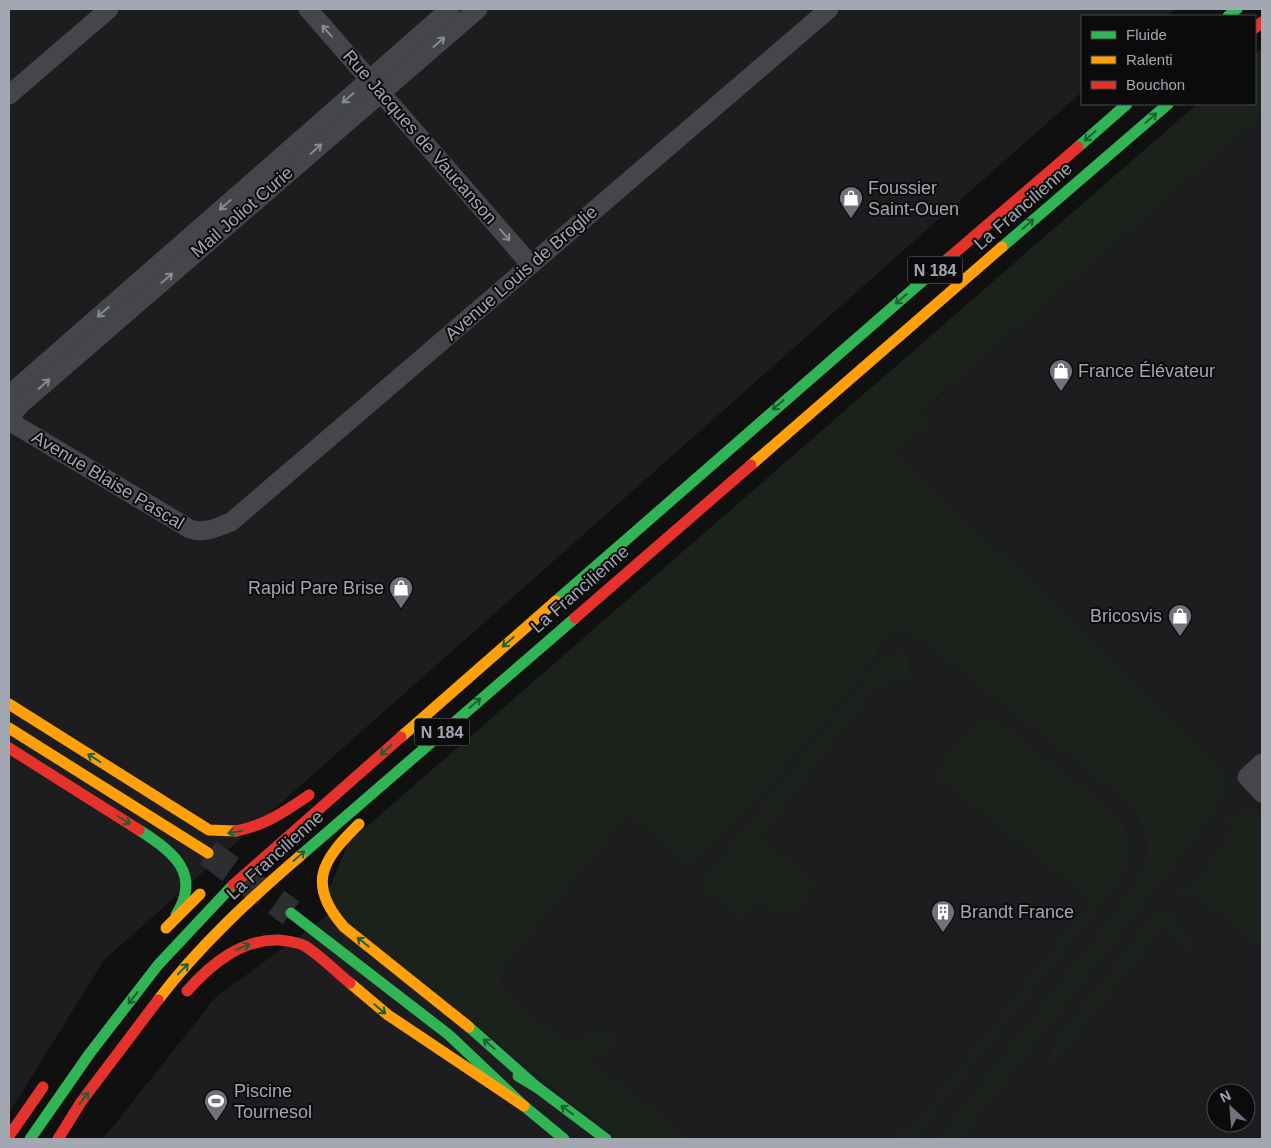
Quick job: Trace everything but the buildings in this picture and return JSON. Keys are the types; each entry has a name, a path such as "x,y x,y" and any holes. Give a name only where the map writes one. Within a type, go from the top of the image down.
{"main road":[{"name":"La Francilienne","path":"30,1139 90,1053 158,965 237,881 742,437 1126,105"},
{"name":"La Francilienne","path":"58,1139 81,1102 174,979 248,901 1167,105"},
{"path":"440,750 867,364"},
{"path":"501,633 742,437"},
{"path":"9,704 209,830 223,833 236,832 263,825 313,792 265,834"},
{"path":"9,724 24,736"},
{"path":"9,728 208,853"},
{"path":"9,748 161,844 178,859 186,874 187,891 180,910 163,932 207,887"},
{"path":"367,817 338,844 324,867 321,890 328,908 344,927 489,1043 538,1088 606,1139"},
{"path":"291,913 449,1035 524,1106 564,1139"},
{"path":"178,1002 204,973 221,959 240,948 257,942 290,940 304,945 388,1015 524,1106"},
{"path":"449,1035 538,1088"},
{"path":"9,1136 52,1075"}],"street":[{"path":"9,94 108,9"},
{"name":"Rue Jacques de Vaucanson","path":"308,9 531,265"},
{"name":"Mail Joliot Curie","path":"9,419 21,404 375,86 450,9"},
{"name":"Mail Joliot Curie","path":"9,395 375,86 478,9"},
{"name":"Avenue Louis de Broglie","path":"209,531 231,522 829,9"},
{"name":"Avenue Blaise Pascal","path":"9,419 190,529 198,532 209,531"},
{"path":"1262,763 1247,777 1262,794"}],"shaded area":[{"path":"9,9 1176,9 1169,15 1081,15 1081,93 104,960 9,1113"},
{"path":"1262,48 1262,117 921,412 930,423 896,452 1222,767 1225,785 1214,814 961,1139 938,1139 1137,884 1146,859 1146,836 1137,814 1118,794 916,635 899,632 890,635 877,648 878,654 831,713 741,817 691,865 628,814 498,973 508,997 567,1042 606,1028 620,1044 590,1061 692,1139 619,1139 339,915 328,892 348,843 1196,105 1256,105 1256,53"},
{"path":"1262,117 1262,1139 103,1139 215,998 351,898 882,446"},
{"path":"907,649 909,678 877,686 760,837 818,883 794,912 754,905 742,918 699,885 884,657"},
{"path":"985,717 996,719 1118,815 1127,831 1130,849 1129,858 1124,875 1119,883 914,1139 895,1139 905,1126 910,1130 1092,900 933,774 975,722"},
{"path":"1249,811 1262,813 1262,947 1192,892 1184,900 1180,892 1183,882 1193,888 1233,828 1224,822 1238,813"},
{"path":"1170,909 1180,915 1172,925 1197,946 1193,951 1163,927 1052,1066 1051,1051 1058,1037 1151,919 1156,914"}],"tunnel":[{"path":"208,853 291,913"}],"traffic: fast":[{"path":"1229,15 1237,9"},
{"path":"1078,147 1126,105"},
{"path":"1002,247 1167,105"},
{"path":"556,601 950,257"},
{"path":"300,856 575,618"},
{"path":"139,830 173,855 185,876 186,887 183,900 176,915"},
{"path":"30,1139 90,1053 158,965 233,885"},
{"path":"291,913 449,1035 524,1106 564,1139"},
{"path":"469,1027 538,1088"},
{"path":"518,1076 538,1088 606,1139"}],"traffic: slow":[{"path":"751,465 1002,247"},
{"path":"401,737 556,601"},
{"path":"9,704 209,830 236,831"},
{"path":"9,728 208,853"},
{"path":"359,824 336,849 323,873 322,885 325,898 332,912 344,927 469,1027"},
{"path":"158,1000 190,961 225,924 300,856"},
{"path":"166,928 200,894"},
{"path":"350,983 388,1015 524,1106"}],"traffic: jam":[{"path":"1256,27 1262,22"},
{"path":"950,257 1078,147"},
{"path":"575,618 751,465"},
{"path":"233,885 401,737"},
{"path":"9,748 139,830"},
{"path":"236,831 265,822 309,795"},
{"path":"187,991 206,972 228,955 252,944 279,940 305,946 350,983"},
{"path":"58,1139 81,1102 158,1000"},
{"path":"9,1136 43,1087"}],"place":[{"name":"Foussier Saint-Ouen","path":"851,219"},
{"name":"France Élévateur","path":"1061,392"},
{"name":"Rapid Pare Brise","path":"401,609"},
{"name":"Bricosvis","path":"1180,637"},
{"name":"Brandt France","path":"943,933"},
{"name":"Piscine Tournesol","path":"216,1122"}]}
